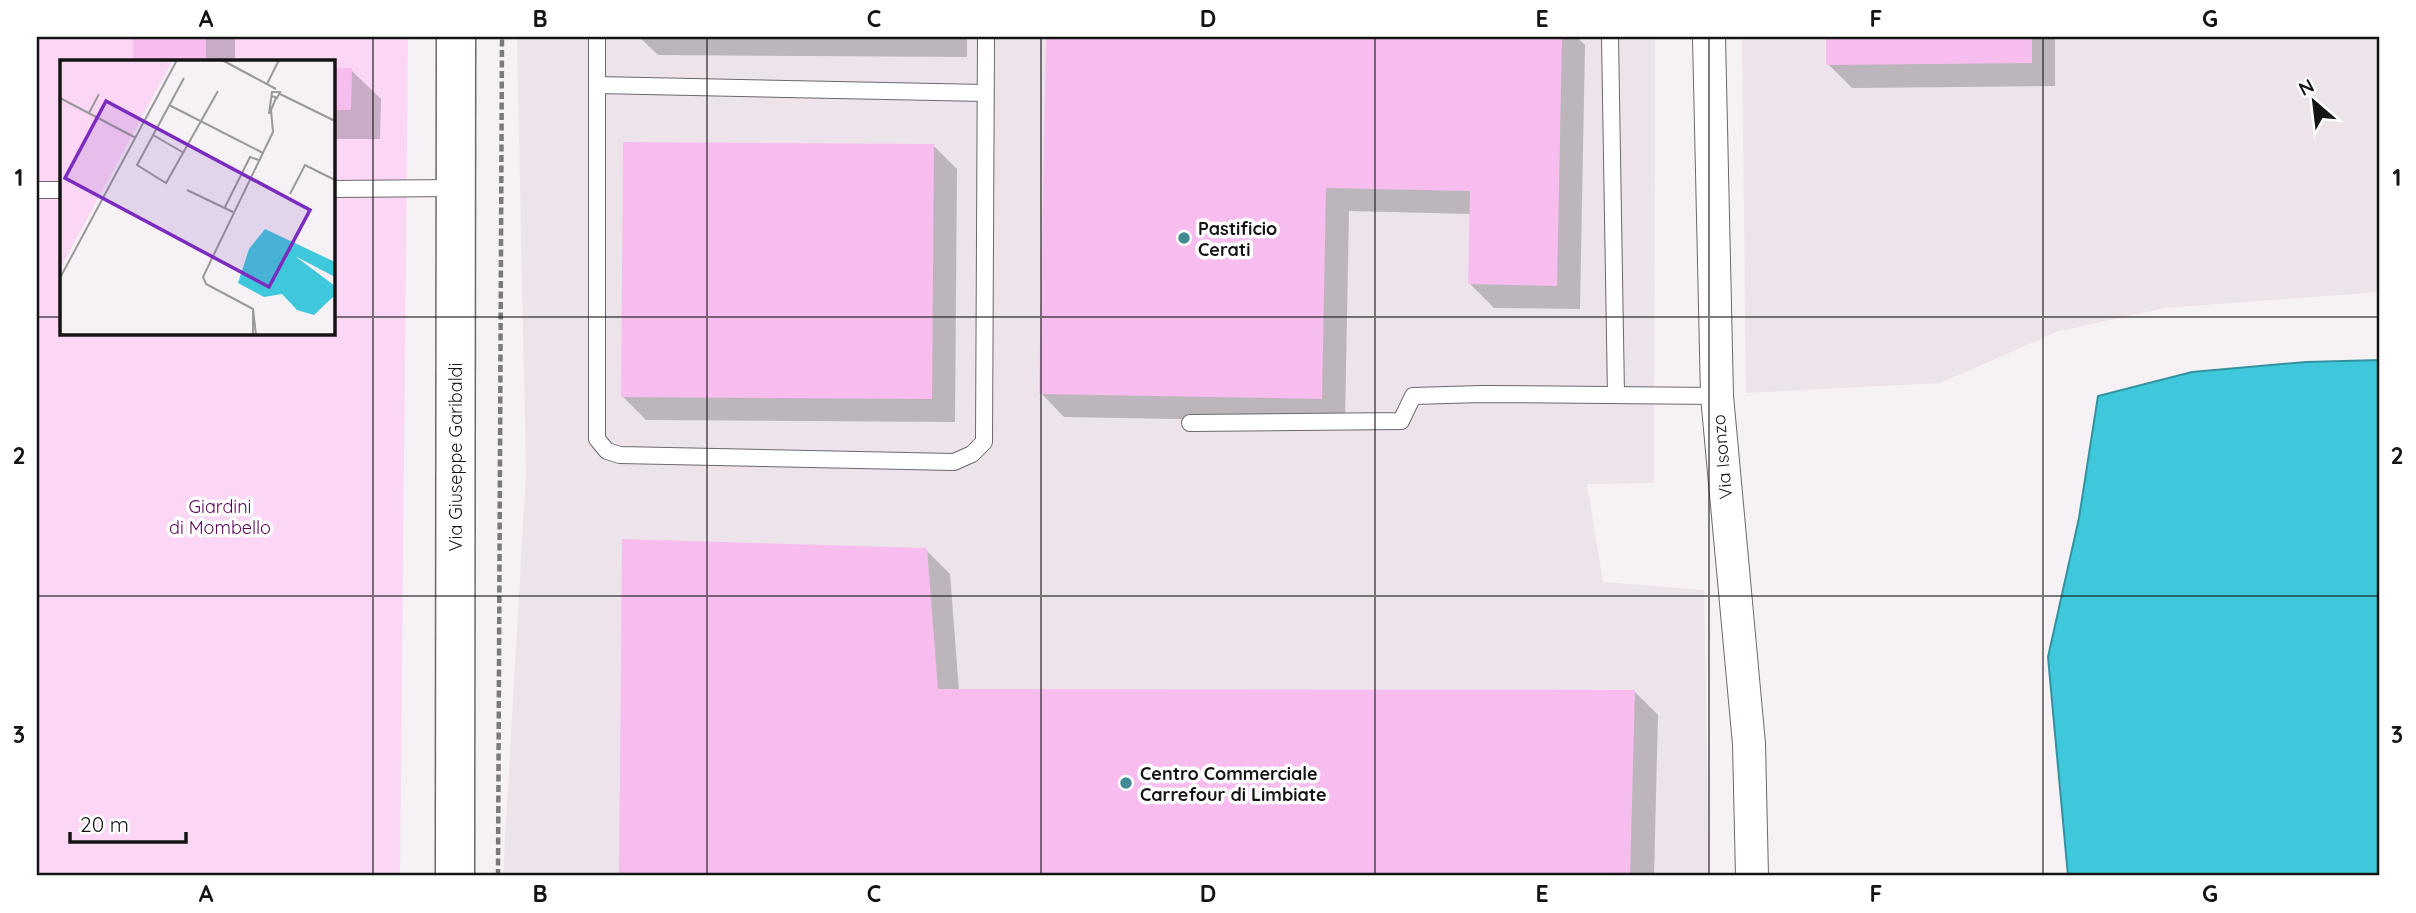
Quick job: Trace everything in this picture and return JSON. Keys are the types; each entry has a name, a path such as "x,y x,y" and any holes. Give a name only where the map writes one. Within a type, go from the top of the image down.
{"street":[{"name":"Via Giuseppe Garibaldi","path":"454,876 456,37"},
{"name":"Via Isonzo","path":"1709,37 1717,396 1749,744 1752,876"}],"lane":[{"path":"597,37 597,439 607,452 954,461 972,454 984,442 986,37"},
{"path":"1610,37 1616,395"},
{"path":"597,85 985,93"},
{"path":"334,189 456,188"},
{"path":"37,190 60,190"},
{"path":"1189,423 1401,421 1413,396 1717,396"}],"path":[{"path":"498,876 502,37"}],"shaded area":[{"path":"517,37 1655,37 1654,483 1587,484 1603,582 1704,590 1709,876 503,876 526,473"},
{"path":"1742,37 2379,37 2379,292 2165,308 2059,331 1940,383 1746,393"}],"green space":[{"name":"Giardini di Mombello","path":"37,37 408,37 400,876 37,876"}],"water":[{"path":"2379,360 2379,876 2068,876 2048,657 2079,518 2098,396 2192,372 2306,362"}],"building":[{"path":"133,37 206,37 206,60 133,60"},
{"name":"Pastificio Cerati","path":"1046,37 1562,37 1557,286 1468,284 1470,191 1326,188 1322,399 1039,394"},
{"path":"1826,37 2032,37 2032,63 1826,65"},
{"path":"334,68 352,68 351,110 334,110"},
{"path":"623,142 934,144 932,399 621,397"},
{"name":"Centro Commerciale Carrefour di Limbiate","path":"622,539 927,548 938,689 1635,690 1630,876 619,876"}],"place":[{"name":"Pastificio Cerati","path":"1184,238"},
{"name":"Centro Commerciale Carrefour di Limbiate","path":"1126,783"}]}
